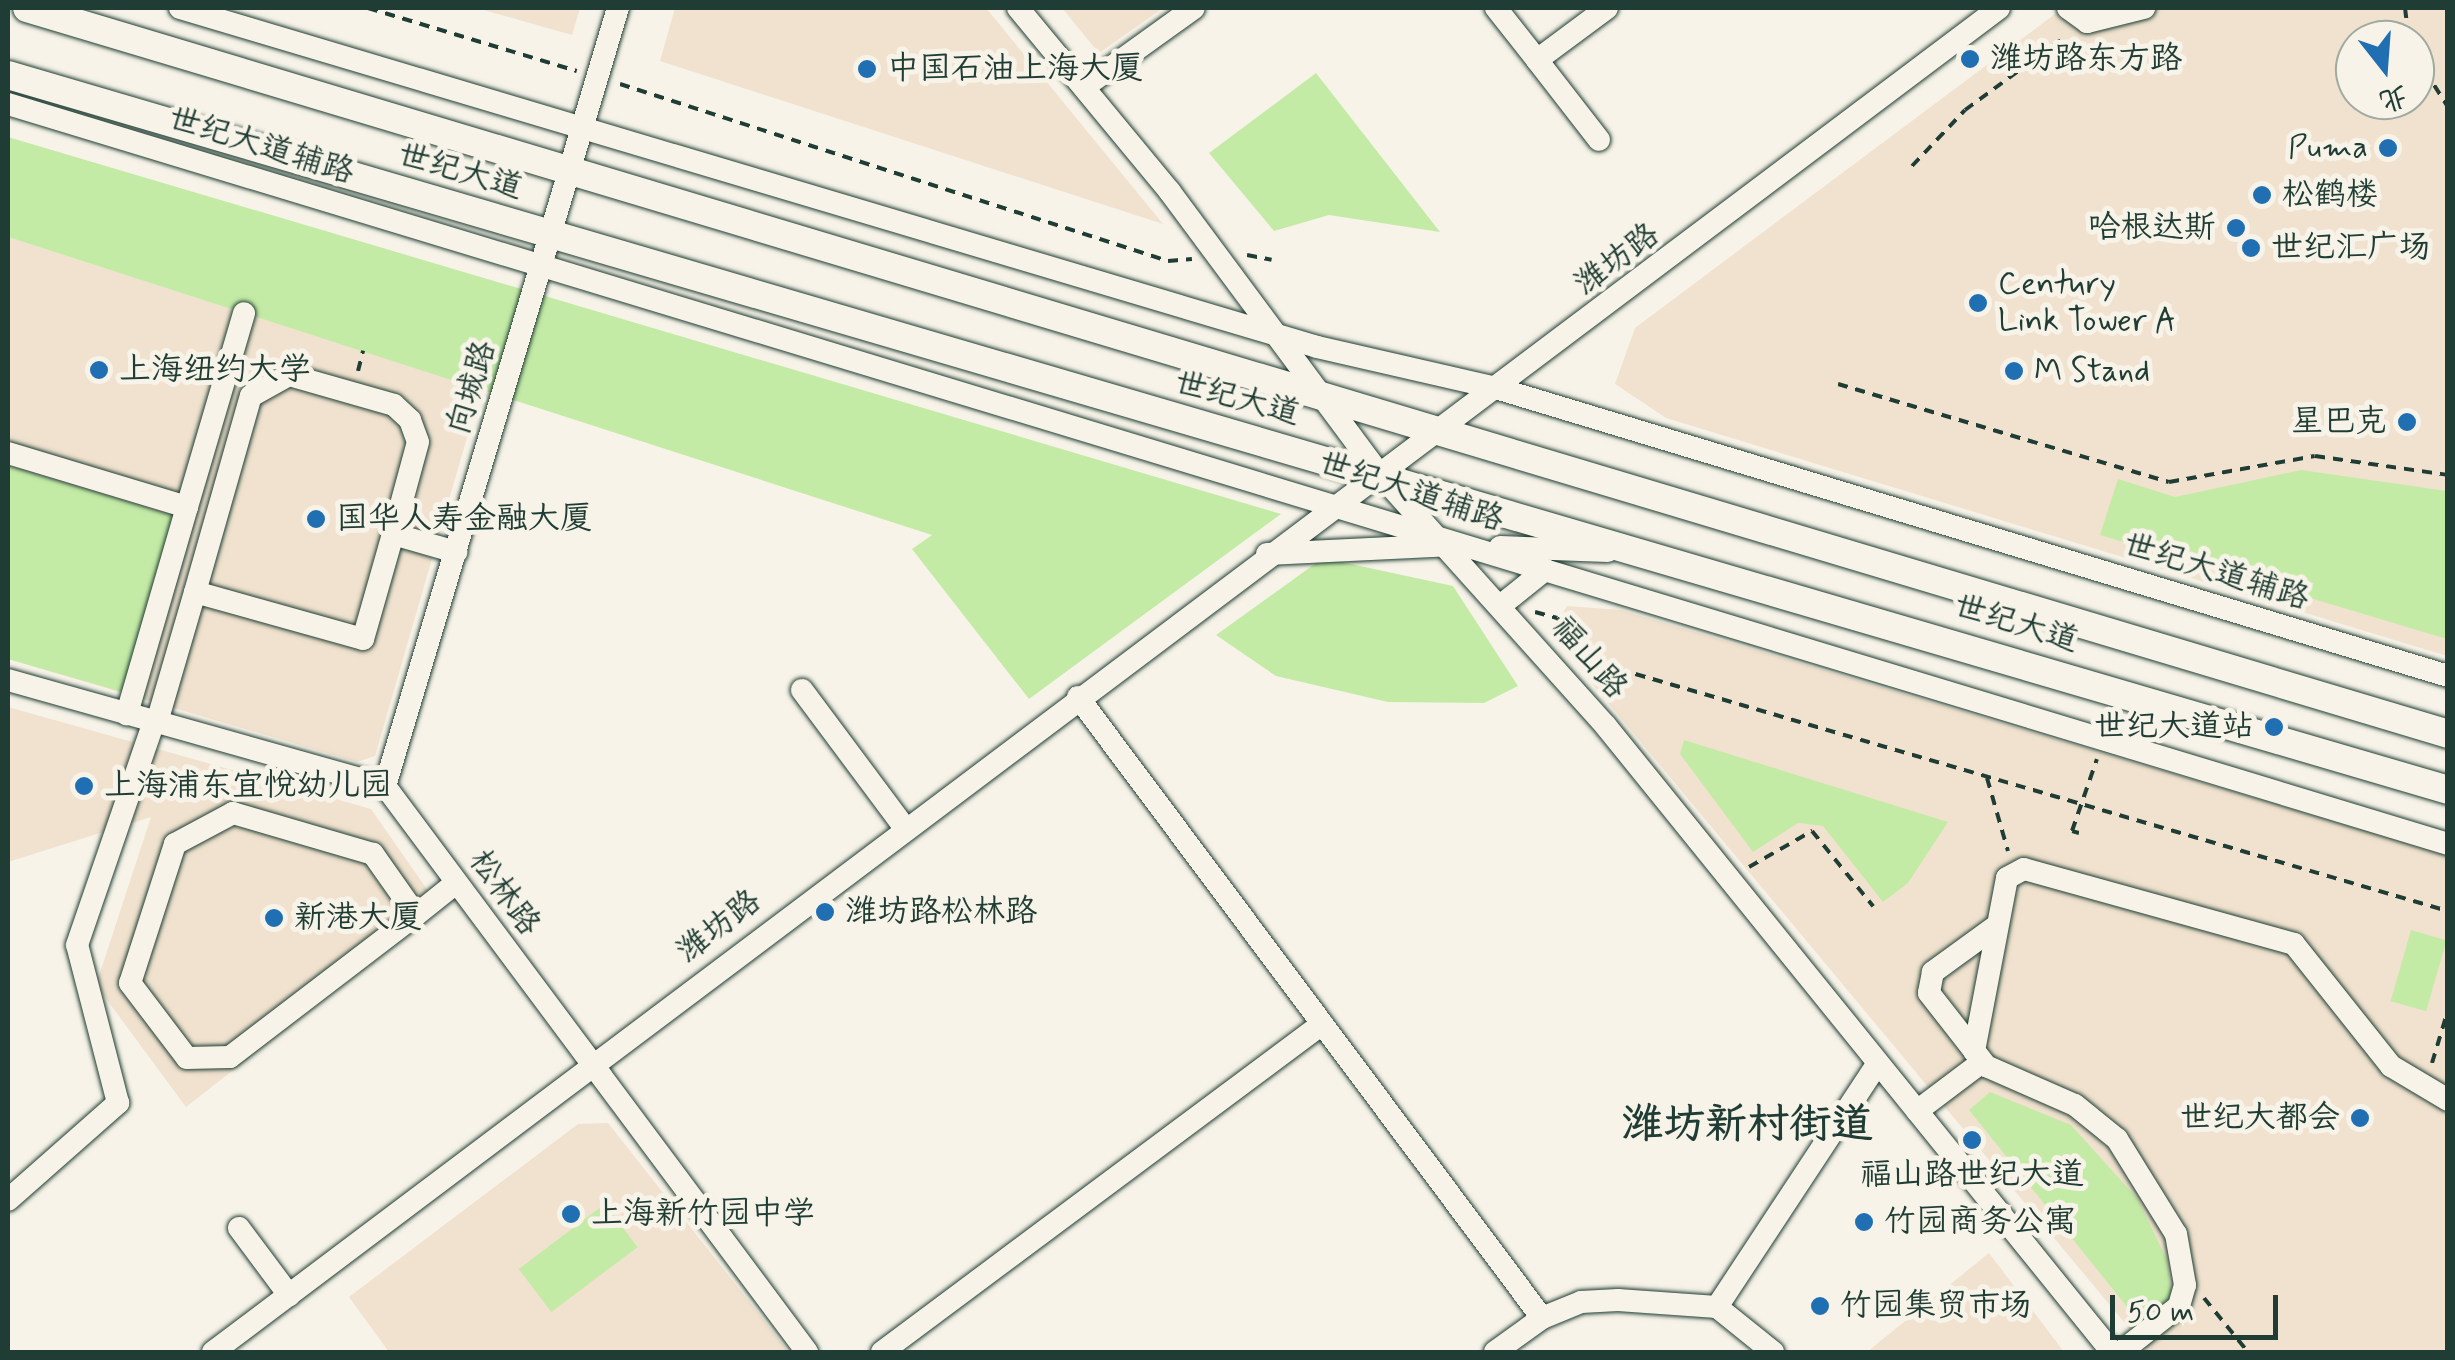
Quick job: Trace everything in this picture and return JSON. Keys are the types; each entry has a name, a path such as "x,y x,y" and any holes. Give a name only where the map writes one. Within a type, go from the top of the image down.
{"main road":[{"name":"世纪大道","path":"28,8 2448,734"},
{"name":"世纪大道","path":"8,75 552,236 1658,552 2448,790"}],"street":[{"name":"世纪大道辅路","path":"180,8 1272,334 1496,388 2448,676"},
{"name":"向城路","path":"385,786 618,8"},
{"name":"福山路","path":"1018,8 1210,248 1314,392 1378,472 1450,542 2112,1352"},
{"path":"1084,87 1194,8"},
{"path":"1496,8 1599,140"},
{"path":"1537,60 1607,8"},
{"name":"潍坊路","path":"213,1352 1266,554 1496,388 1999,8"},
{"path":"2078,15 2144,8"},
{"name":"世纪大道辅路","path":"8,104 1339,502 1450,542 2448,844"},
{"path":"128,714 244,313"},
{"path":"8,1200 118,1104 77,945 155,722 251,396 268,380 320,384 394,405 410,420 418,442 363,639 196,592"},
{"path":"8,453 187,507"},
{"path":"393,534 456,552"},
{"path":"1266,554 1450,542 1658,552"},
{"path":"1500,606 1545,570"},
{"path":"8,680 385,786"},
{"path":"802,690 904,827"},
{"path":"1078,697 1542,1318"},
{"name":"松林路","path":"385,786 807,1352"},
{"path":"416,915 373,854 233,813 175,844 130,984 187,1058 208,1064 230,1057 416,915 456,883"},
{"path":"1917,1111 1978,1056 1995,927 2014,870 2294,944 2374,1048 2424,1089 2448,1100"},
{"path":"1995,927 1927,983 1978,1056 2075,1105 2137,1160 2176,1234 2184,1289 2179,1306 2121,1352"},
{"path":"882,1352 1322,1024"},
{"path":"1717,1307 1878,1063"},
{"path":"240,1228 289,1295"},
{"path":"1494,1352 1542,1318 1580,1302 1717,1307 1772,1352"}],"path":[{"path":"368,8 597,77 1168,262 1210,248 1272,260"},
{"path":"1912,166 1965,110 2078,15"},
{"path":"1838,384 2169,482 2314,456 2448,475"},
{"path":"1534,612 1557,618 1601,664 2448,911"},
{"path":"2079,833 2072,831 2104,741"},
{"path":"1986,776 2014,870"},
{"path":"1730,880 1812,831 1873,906"},
{"path":"2424,1089 2448,1010"},
{"path":"2184,1289 2203,1297 2248,1352"}],"shaded area":[{"path":"477,8 580,8 572,35"},
{"path":"675,8 986,8 1163,224 660,61"},
{"path":"1062,8 1163,8 1099,53"},
{"path":"2063,8 2447,8 2447,656 1666,418 1615,384 1635,328"},
{"path":"8,237 481,389 375,756 357,762 8,659"},
{"path":"1567,606 1621,610 2447,855 2447,1352 2149,1352 1589,680 1554,628"},
{"path":"8,707 371,809 440,908 186,1107 96,985 151,817 8,862"},
{"name":"上海新竹园中学","path":"608,1123 789,1352 389,1352 349,1297 578,1124"},
{"path":"1989,1253 2064,1352 1867,1352"}],"green space":[{"path":"1316,73 1440,232 1329,215 1274,231 1209,153"},
{"path":"8,137 1281,514 1029,699 912,549 932,535 8,237"},
{"path":"8,466 175,516 122,692 8,659"},
{"path":"2301,470 2447,491 2447,639 2100,535 2118,479 2175,497"},
{"path":"1323,558 1453,586 1518,686 1484,703 1388,702 1276,676 1216,635"},
{"path":"1684,740 1948,822 1908,883 1883,902 1823,826 1798,823 1753,852 1680,754"},
{"path":"2411,930 2447,940 2426,1011 2391,1001"},
{"path":"1990,1092 2071,1125 2137,1198 2167,1260 2172,1298 2140,1323 1969,1110"},
{"path":"605,1204 637,1247 551,1312 519,1269"}],"place":[{"name":"潍坊路东方路","path":"1970,59"},
{"name":"中国石油上海大厦","path":"867,69"},
{"name":"Puma","path":"2388,148"},
{"name":"松鹤楼","path":"2262,195"},
{"name":"哈根达斯","path":"2236,228"},
{"name":"世纪汇广场","path":"2251,248"},
{"name":"Century Link Tower A","path":"1978,303"},
{"name":"上海纽约大学","path":"99,370"},
{"name":"M Stand","path":"2014,371"},
{"name":"星巴克","path":"2407,422"},
{"name":"国华人寿金融大厦","path":"316,519"},
{"name":"世纪大道站","path":"2274,727"},
{"name":"上海浦东宜悦幼儿园","path":"84,786"},
{"name":"潍坊路松林路","path":"825,912"},
{"name":"新港大厦","path":"274,918"},
{"name":"世纪大都会","path":"2360,1118"},
{"name":"福山路世纪大道","path":"1972,1140"},
{"name":"上海新竹园中学","path":"571,1214"},
{"name":"竹园商务公寓","path":"1864,1222"},
{"name":"竹园集贸市场","path":"1820,1306"}],"district":[{"name":"潍坊新村街道","path":"1747,1126"}]}
